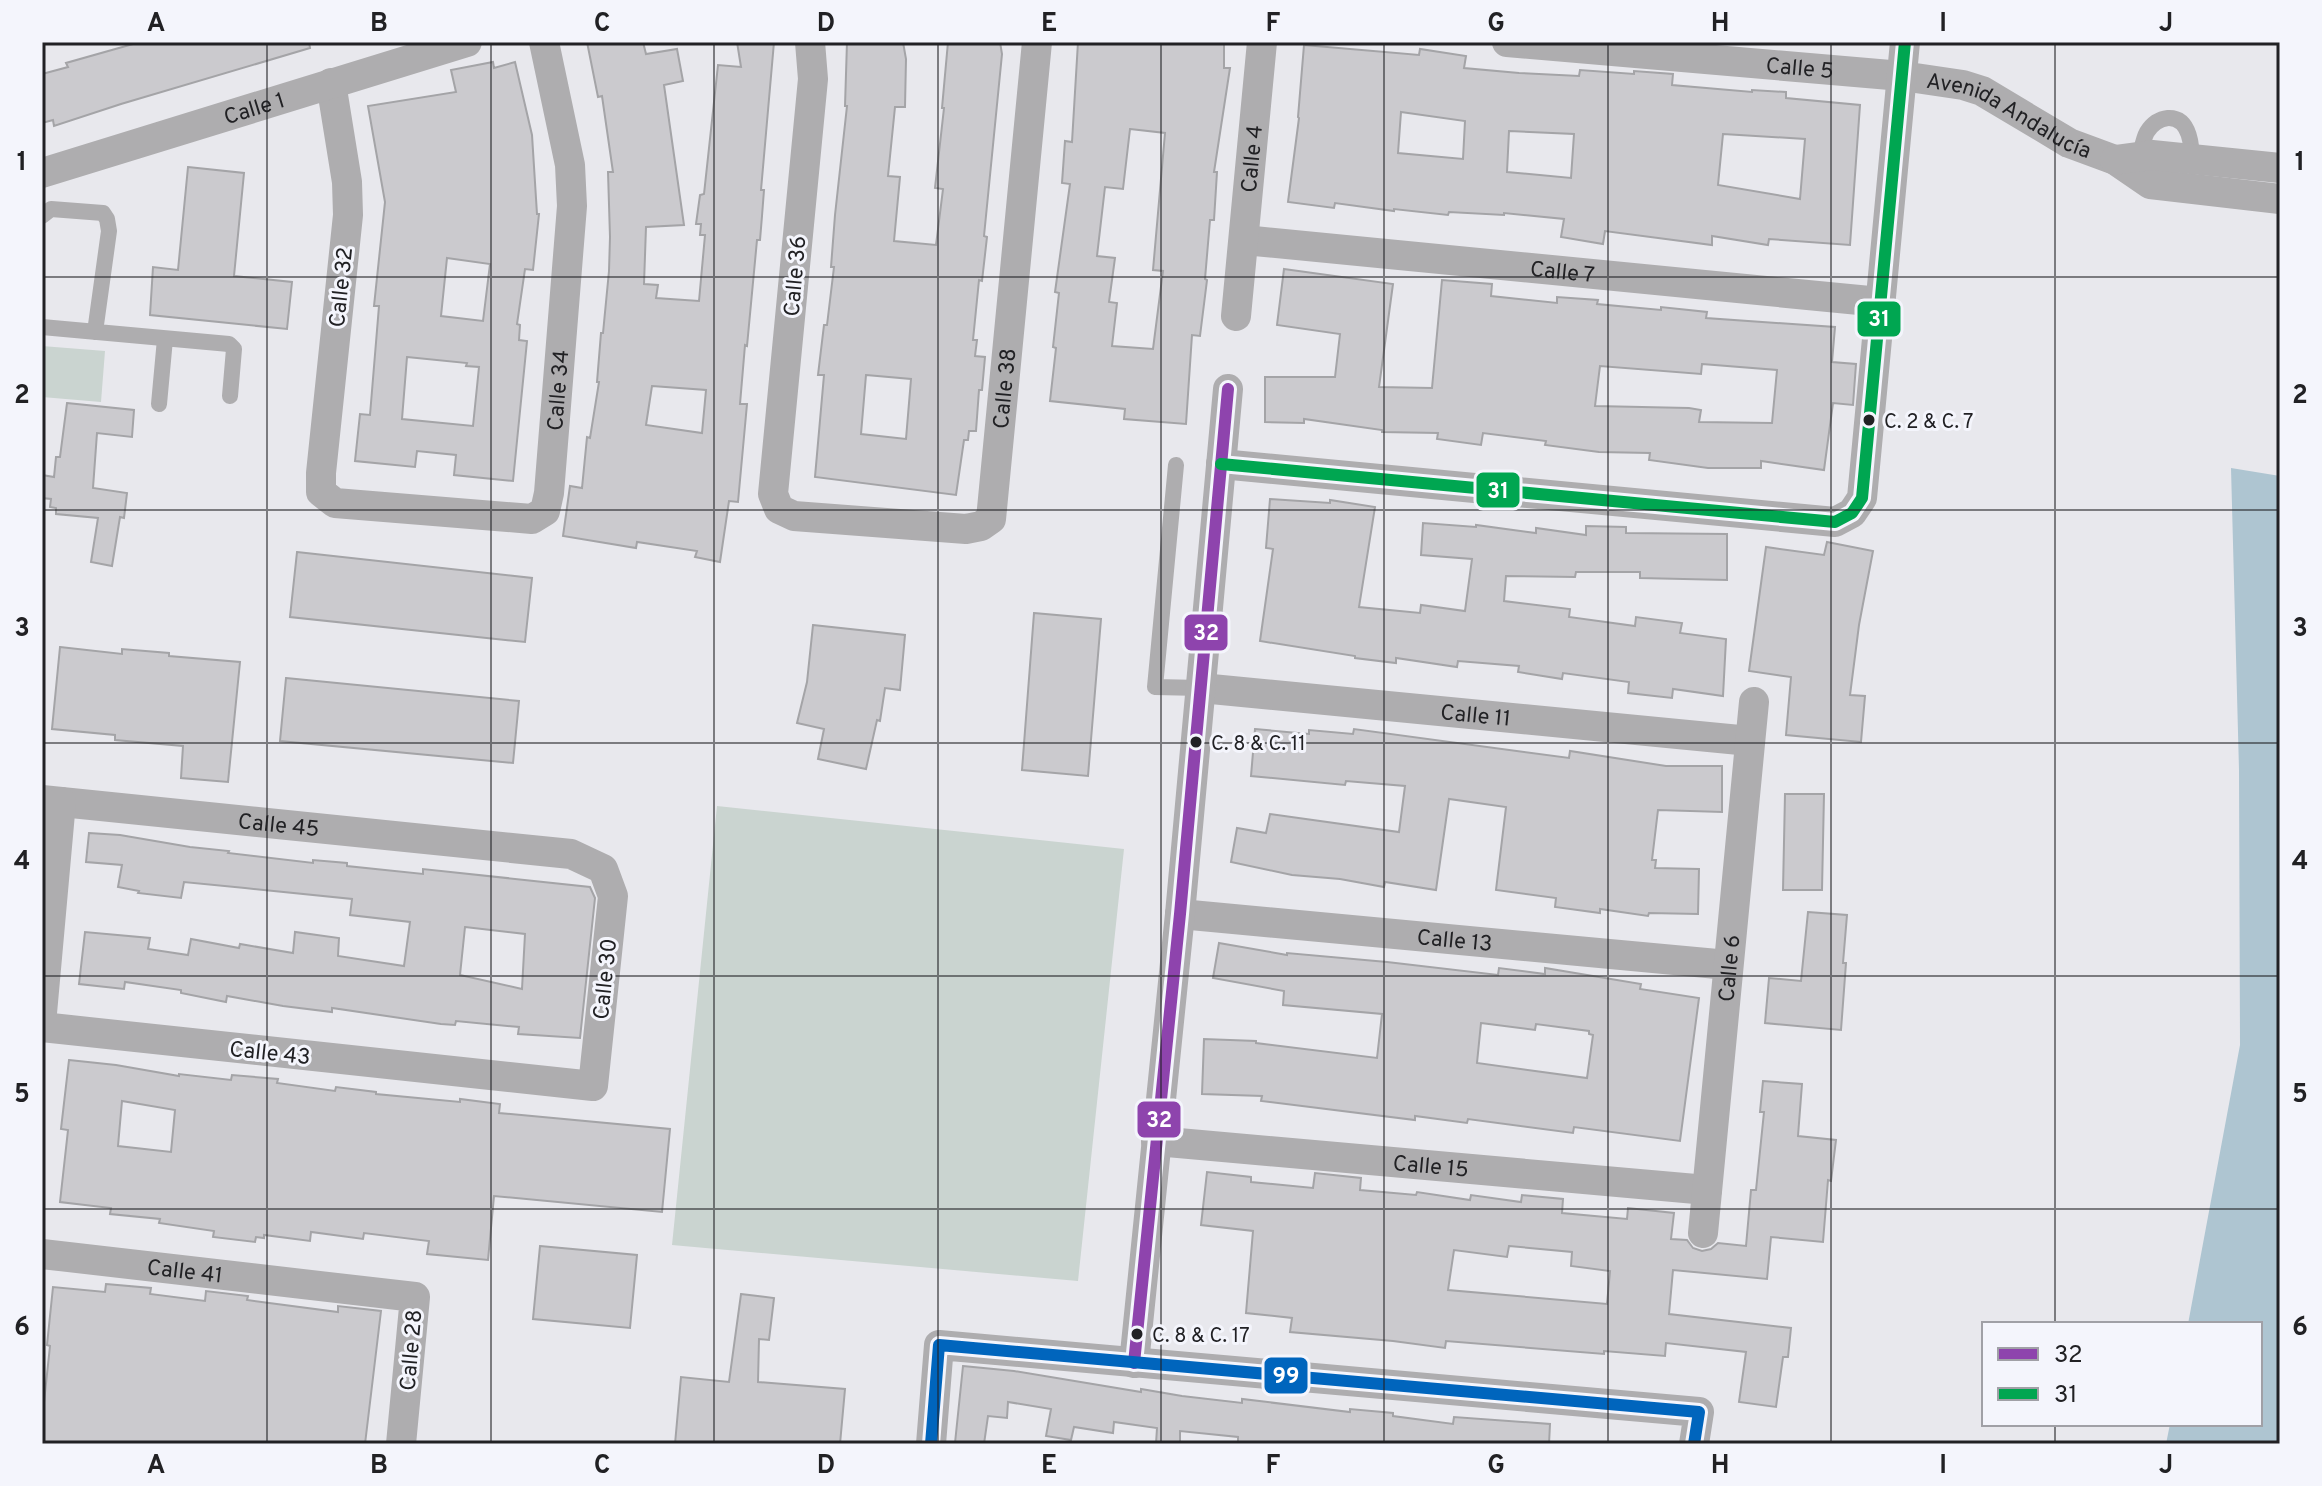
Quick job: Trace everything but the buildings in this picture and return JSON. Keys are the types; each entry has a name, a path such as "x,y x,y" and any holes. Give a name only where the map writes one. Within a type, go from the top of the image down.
{"street":[{"name":"Calle 1","path":"42,173 467,42"},
{"name":"Calle 34","path":"321,492 335,503 532,519 545,511 572,206 570,165 544,42"},
{"name":"Calle 36","path":"779,509 773,494 813,79 810,42"},
{"name":"Calle 38","path":"779,509 794,516 966,529 981,526 991,519 1037,42"},
{"name":"Calle 4","path":"1236,316 1262,42"},
{"name":"Calle 5","path":"1507,42 1902,76"},
{"path":"1221,464 1835,522 1852,513 1862,498 1905,42"},
{"name":"Avenida Andalucía","path":"1902,76 1982,91 2069,143 2128,158 2152,155 2280,168"},
{"name":"Calle 32","path":"321,492 348,215 347,182 331,83"},
{"name":"Avenida Andalucía","path":"2128,158 2150,184 2280,199"},
{"name":"Calle 7","path":"1244,240 1880,302"},
{"path":"1134,1363 1180,914 1228,389"},
{"name":"Calle 11","path":"1201,688 1750,741"},
{"name":"Calle 6","path":"1703,1233 1754,702"},
{"path":"42,1013 52,801"},
{"name":"Calle 45","path":"52,801 517,849"},
{"name":"Calle 30","path":"498,1077 593,1086 613,896 603,869 571,854 517,849"},
{"name":"Calle 13","path":"1180,914 1728,965"},
{"name":"Calle 43","path":"42,1027 498,1077"},
{"name":"Calle 15","path":"1156,1141 1707,1190"},
{"name":"Calle 41","path":"42,1254 327,1287"},
{"name":"Calle 28","path":"327,1287 415,1297 401,1444"},
{"path":"931,1444 939,1345 1699,1412 1694,1444"}],"lane":[{"path":"2189,189 2192,159"},
{"path":"42,216 51,209 103,213 107,219 109,231 95,332"},
{"path":"42,327 229,344 234,349 230,396"},
{"path":"159,404 165,339"},
{"path":"1176,465 1155,687 1201,688"}],"shaded area":[{"path":"42,346 105,351 101,402 42,397"},
{"path":"717,806 1124,849 1078,1281 672,1245"}],"water":[{"path":"2231,468 2280,476 2280,1444 2166,1444 2170,1426 2262,1426 2262,1322 2188,1322 2240,1045 2239,770"}],"transit line":[{"name":"31","path":"1221,464 1835,522 1852,513 1862,498 1905,42"},
{"name":"32","path":"1134,1363 1180,914 1228,389"},
{"name":"99","path":"931,1444 939,1345 1699,1412 1694,1444"}],"place":[{"name":"C. 2 & C. 7","path":"1869,420"},
{"name":"C. 8 & C. 11","path":"1196,742"},
{"name":"C. 8 & C. 17","path":"1137,1334"}]}
